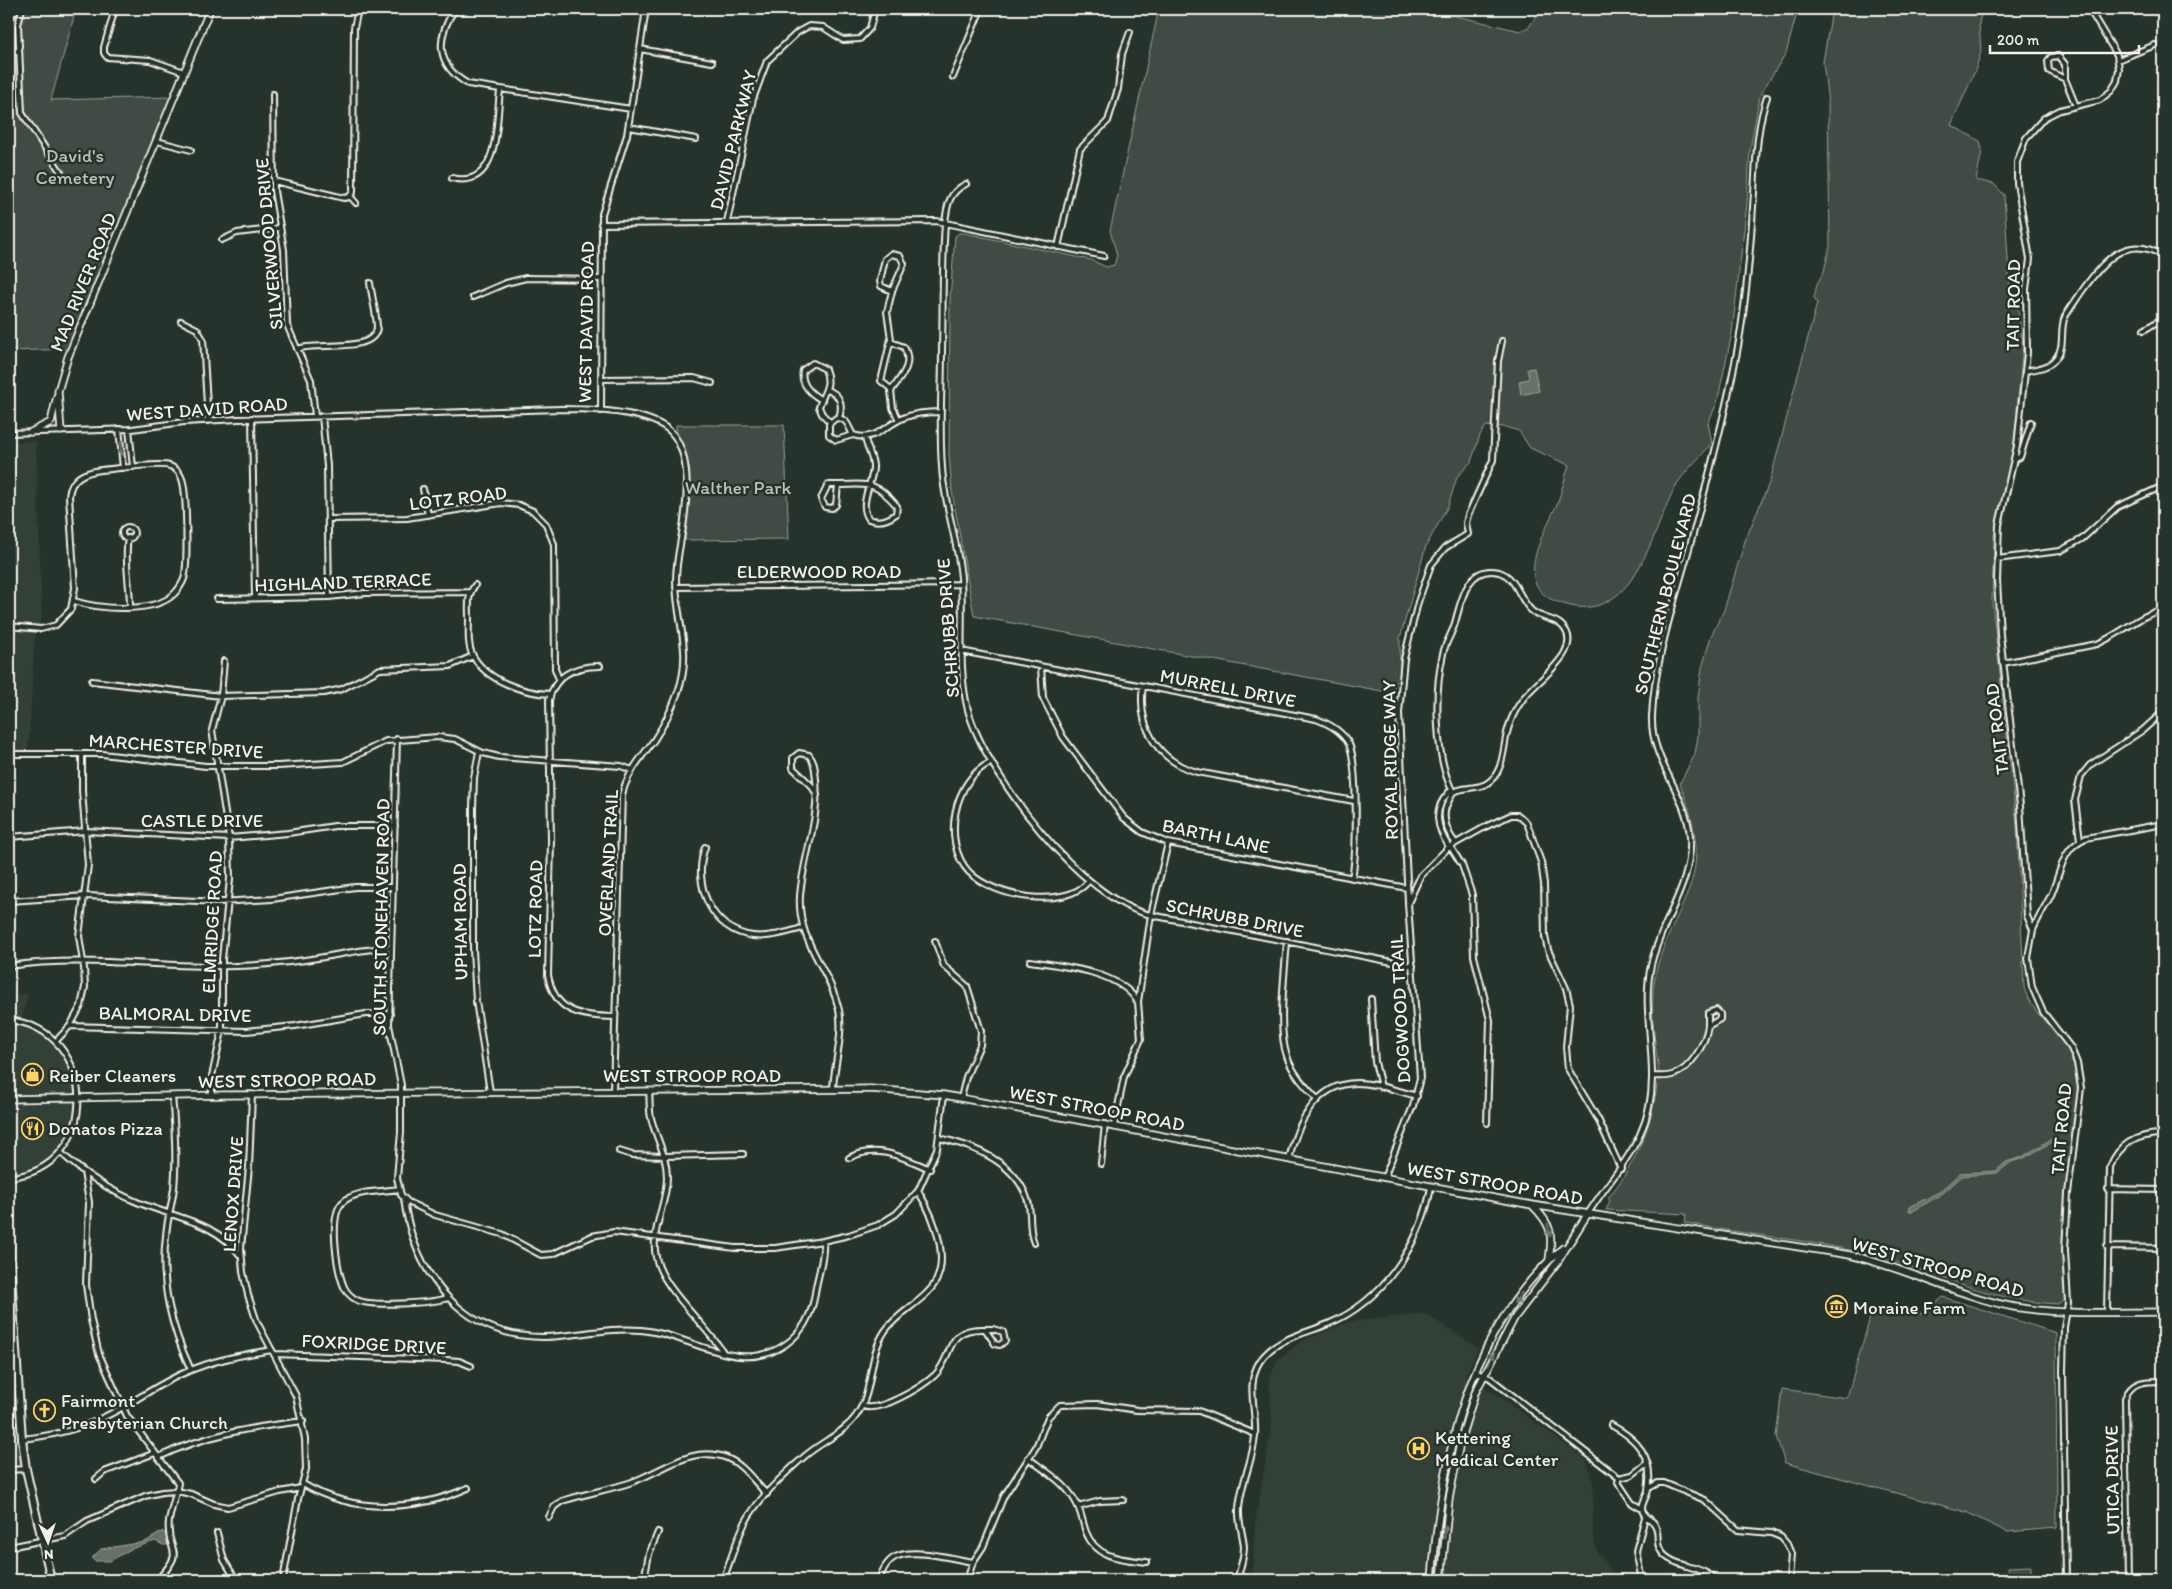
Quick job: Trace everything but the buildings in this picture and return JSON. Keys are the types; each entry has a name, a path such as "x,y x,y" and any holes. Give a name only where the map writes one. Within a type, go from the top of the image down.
{"main road":[{"name":"MAD RIVER ROAD","path":"60,431 58,391 68,357 210,9"},
{"path":"31,432 51,422 58,391"},
{"name":"WEST STROOP ROAD","path":"9,1099 252,1094 871,1089 944,1095 1587,1215 1850,1255 1886,1265 1998,1303 2032,1309 2067,1312 2163,1312"},
{"path":"1532,1205 1547,1220 1550,1228 1551,1246 1548,1260"},
{"name":"SOUTHERN BOULEVARD","path":"1441,1580 1446,1520 1454,1472 1463,1431 1483,1374 1515,1317 1558,1261 1566,1244 1587,1215"},
{"path":"9,1244 11,1301 22,1439 26,1469 51,1580"},
{"name":"SOUTHERN BOULEVARD","path":"1432,1580 1446,1467 1461,1407 1475,1372 1520,1294 1548,1260 1566,1244"}],"street":[{"path":"22,9 18,25 22,113 62,174"},
{"path":"115,9 104,47 105,55 110,58 150,60 184,72"},
{"path":"350,196 354,189 355,17 358,9"},
{"path":"455,9 442,34 442,51 446,63 455,76 468,84 500,91 631,110"},
{"path":"601,224 604,206 629,127 646,9"},
{"name":"DAVID PARKWAY","path":"727,222 753,99 767,61 798,32 809,26 823,27 843,40 860,39 870,28 875,9"},
{"path":"954,77 981,9"},
{"path":"2089,9 2110,42 2118,60 2155,45"},
{"path":"1058,247 1080,149 1108,121 1118,89 1122,54 1130,32"},
{"path":"640,48 712,62"},
{"path":"9,51 19,50"},
{"path":"2065,79 2049,71 2048,61 2051,57 2058,56 2065,64 2065,79 2076,106"},
{"name":"TAIT ROAD","path":"2066,1580 2063,1371 2064,1327 2067,1312 2066,1250 2068,1192 2081,1088 2077,1063 2071,1048 2043,1012 2032,988 2028,958 2032,930 2027,916 2020,806 2003,663 1998,604 1997,559 2000,518 2014,459 2025,370 2026,289 2030,264 2017,183 2017,162 2022,145 2031,131 2044,118 2060,110 2095,103 2111,92 2118,76 2118,60"},
{"path":"452,178 472,179 480,175 488,165 500,91"},
{"name":"SILVERWOOD DRIVE","path":"273,94 274,181 285,260 287,325 311,380 315,416"},
{"name":"SOUTHERN BOULEVARD","path":"1587,1215 1634,1150 1644,1126 1650,1101 1652,1076 1647,1012 1651,968 1658,942 1684,884 1690,847 1688,827 1682,805 1655,745 1652,724 1653,700 1667,631 1719,442 1734,369 1749,256 1758,141 1766,97"},
{"path":"629,127 696,139"},
{"path":"157,140 190,150"},
{"path":"274,181 337,196 350,196 356,203"},
{"name":"SCHRUBB DRIVE","path":"966,184 957,189 950,197 945,223 941,412 943,482 958,551 961,584 961,652 968,711 990,763 1029,816 1088,882 1131,909 1151,915 1413,966"},
{"name":"WEST DAVID ROAD","path":"9,433 129,429 208,420 252,418 562,409 601,410 601,224 923,220 1104,256"},
{"path":"222,240 237,233 280,228"},
{"path":"2025,370 2043,367 2057,357 2061,347 2065,318 2098,268 2108,258 2120,252 2138,248 2151,250 2163,256"},
{"path":"892,291 884,288 880,281 885,259 894,254 900,256 904,264 892,291 887,312 890,342 881,381 892,390"},
{"path":"473,297 506,283 526,278 601,279"},
{"path":"297,349 310,346 364,344 371,339 377,326 370,283"},
{"path":"2144,330 2163,318"},
{"path":"181,321 192,325 203,339 208,420"},
{"name":"ROYAL RIDGE WAY","path":"1407,888 1399,713 1404,659 1411,626 1431,565 1445,548 1468,534 1466,523 1468,516 1493,460 1498,360 1502,341"},
{"path":"890,342 904,347 907,355 905,374 892,390 892,404 899,420"},
{"path":"822,400 811,393 802,376 806,368 814,363 822,366 829,380 820,411 830,422"},
{"path":"601,379 694,378 712,383"},
{"path":"827,390 834,392 840,399 842,409 839,418"},
{"name":"OVERLAND TRAIL","path":"601,410 656,422 672,434 677,442 684,463 686,491 676,587 685,645 685,664 682,682 663,725 624,785 613,1091"},
{"path":"830,422 828,431 832,438 840,440 853,435 865,437 880,433 899,420 919,413 941,412"},
{"path":"322,416 327,466 329,597"},
{"path":"252,418 255,598"},
{"path":"830,422 839,418 846,420 853,435"},
{"name":"TAIT ROAD","path":"2014,459 2020,457 2023,451 2031,422"},
{"path":"120,429 123,468"},
{"path":"129,429 133,467"},
{"path":"838,485 836,505 832,508 825,507 821,499 829,485 838,485 869,485 884,491 896,506 897,511 894,516 877,521 867,517 865,504 869,485 874,465 865,437"},
{"path":"9,626 41,628 56,625 68,613 74,601 75,583 69,496 71,487 84,473 166,465 176,470 182,478 185,504 185,574 178,590 169,598 147,605 98,608 74,601"},
{"path":"1997,559 2060,551 2082,539 2117,506 2163,486"},
{"path":"424,489 428,515"},
{"name":"LOTZ ROAD","path":"328,518 395,519 507,503 533,511 546,524 553,537 555,549 554,669 558,679"},
{"path":"128,538 126,555 130,585 130,606"},
{"path":"1453,792 1445,777 1441,763 1438,675 1444,647 1455,624 1466,587 1479,575 1495,572 1504,574 1512,581 1532,611 1562,626 1568,639 1564,657 1529,692 1518,707 1508,727 1502,761 1495,776 1483,785 1453,792 1449,792 1442,801 1437,821 1445,840 1462,865 1472,895 1474,956 1490,1020 1487,1123"},
{"name":"ELDERWOOD ROAD","path":"676,587 961,584"},
{"path":"475,585 470,592 469,631 474,656 484,669 513,686 532,693 550,694 558,679 576,669 600,666"},
{"name":"HIGHLAND TERRACE","path":"216,599 329,597 358,593 470,592"},
{"path":"2003,663 2097,644 2110,638 2139,618 2163,608"},
{"name":"MURRELL DRIVE","path":"961,652 1325,722 1341,733 1350,749 1356,852 1352,878"},
{"path":"92,681 220,696 331,692 342,690 380,669 450,666 474,656"},
{"name":"ELMRIDGE ROAD","path":"212,1095 212,1076 222,1031 222,966 229,901 229,838 212,725 220,696 224,661"},
{"name":"BARTH LANE","path":"1041,667 1044,698 1063,737 1124,818 1142,832 1168,843 1407,888"},
{"path":"1143,686 1141,708 1146,725 1157,746 1176,763 1197,772 1354,801"},
{"name":"LOTZ ROAD","path":"550,694 550,984 556,998 571,1011 588,1016 615,1017"},
{"path":"2080,840 2075,800 2081,776 2090,765 2139,733 2163,712"},
{"name":"MARCHESTER DRIVE","path":"9,754 82,754 218,766 331,764 349,760 381,743 397,739 447,738 461,742 479,752 499,758 621,766 632,770"},
{"name":"SOUTH STONEHAVEN ROAD","path":"397,739 390,1036 400,1073 402,1094 397,1171 398,1189"},
{"name":"UPHAM ROAD","path":"479,752 474,778 473,808 473,950 476,1001 490,1092"},
{"path":"817,795 793,768 793,758 799,753 806,753 812,758 817,795 813,834 800,894 803,928 831,986 839,1013 840,1031 833,1090"},
{"path":"70,1026 83,996 85,978 78,936 86,896 88,865 82,791 82,754"},
{"path":"990,763 971,777 961,793 957,810 957,847 963,864 981,881 1001,889 1048,898 1071,895 1088,882"},
{"path":"1453,792 1445,810 1446,822 1451,837 1455,842 1515,815 1522,817 1527,823 1542,868 1544,937 1566,988 1570,1005 1566,1055 1568,1069 1598,1119 1621,1169"},
{"path":"1442,801 1447,804"},
{"path":"1437,821 1446,822"},
{"path":"2032,930 2051,895 2066,854 2080,840 2163,824"},
{"name":"CASTLE DRIVE","path":"9,837 86,831 229,838 288,833 335,826 395,826"},
{"path":"1445,840 1451,837"},
{"name":"DOGWOOD TRAIL","path":"1384,1178 1416,1096 1420,1078 1408,903 1421,875 1455,842"},
{"path":"1114,1126 1124,1077 1142,1039 1138,1002 1151,915 1168,843"},
{"path":"705,847 701,862 705,897 712,911 723,924 736,932 753,936 772,935 803,928"},
{"path":"9,901 86,896 229,901 272,899 355,888 393,887"},
{"path":"1407,888 1408,903"},
{"path":"936,942 944,966 967,986 981,1031 980,1045 966,1077 961,1098"},
{"path":"1287,942 1284,1011 1285,1050 1296,1074 1318,1100"},
{"path":"9,966 82,961 222,966 298,961 364,949 391,948"},
{"path":"1030,960 1102,976 1122,986 1138,1002"},
{"path":"1370,999 1375,1062 1382,1087"},
{"name":"BALMORAL DRIVE","path":"56,1041 70,1026 222,1031 275,1029 366,1014 390,1014"},
{"path":"9,1020 28,1024 56,1041 75,1073 78,1098 75,1125 60,1152 37,1170 9,1177"},
{"path":"1652,1076 1672,1075 1684,1069 1698,1051 1708,1026"},
{"path":"1289,1160 1300,1123 1318,1100 1341,1085 1357,1083 1416,1096"},
{"path":"649,1091 651,1117 665,1156 667,1186 654,1237 656,1259 663,1276 723,1352"},
{"name":"LENOX DRIVE","path":"252,1094 250,1167 241,1256 252,1309 293,1390 302,1422 306,1466 283,1580"},
{"path":"404,1199 435,1216 502,1234 541,1255 553,1254 582,1240 603,1233 622,1232 735,1248 775,1248 823,1241 853,1234 878,1225 896,1214 918,1192 930,1169 939,1138 944,1095"},
{"path":"172,1096 176,1139 171,1213 164,1251 165,1285 175,1333 191,1370"},
{"path":"1101,1164 1105,1124"},
{"path":"2107,1312 2108,1189 2112,1161 2122,1147 2135,1138 2163,1134"},
{"path":"939,1138 972,1148 1008,1169 1026,1195 1030,1229 1034,1243"},
{"path":"619,1151 632,1155 665,1156 743,1154"},
{"path":"850,1158 861,1153 874,1151 894,1155 930,1169"},
{"path":"60,1152 84,1172 126,1197 190,1219 212,1230 230,1242 241,1256"},
{"path":"84,1172 89,1202 85,1266 88,1303 99,1354 122,1407 135,1428 178,1481 169,1526 175,1550 174,1560 157,1580"},
{"path":"1237,1580 1244,1546 1239,1509 1249,1470 1255,1434 1253,1384 1260,1362 1273,1347 1334,1321 1355,1309 1387,1280 1416,1236 1425,1214 1431,1187"},
{"path":"448,1298 417,1303 363,1303 351,1296 344,1286 335,1236 337,1211 343,1202 354,1196 398,1189 404,1199 419,1255 429,1274 448,1298 461,1309 489,1326 519,1335 545,1337 600,1330 643,1330 670,1334 739,1358 765,1356 782,1347 797,1335 811,1311 823,1251 823,1241"},
{"path":"2108,1189 2163,1190"},
{"path":"724,1580 744,1524 767,1494 806,1455 850,1423 863,1406 869,1389 873,1360 879,1341 891,1323 930,1290 936,1279 940,1258 938,1238 930,1211 918,1192"},
{"path":"2107,1247 2163,1248"},
{"path":"863,1406 873,1408 882,1406 928,1380 939,1371 948,1349 956,1338 972,1329 985,1329 993,1329 1003,1332 1005,1341 1000,1345 994,1344 985,1329"},
{"name":"FOXRIDGE DRIVE","path":"22,1439 70,1430 101,1419 191,1370 220,1359 273,1352 459,1361 471,1366"},
{"path":"9,1364 16,1364"},
{"path":"1475,1372 1483,1374 1619,1478"},
{"name":"UTICA DRIVE","path":"2128,1580 2124,1402 2127,1393 2135,1384 2144,1381 2163,1381"},
{"path":"967,1580 973,1562 983,1547 1004,1496 1036,1447 1052,1411 1064,1404 1097,1404 1137,1410 1199,1411 1255,1434"},
{"path":"159,1457 176,1449 232,1433 302,1422"},
{"path":"1611,1425 1638,1443 1647,1463 1650,1475 1649,1488 1642,1509"},
{"path":"96,1479 104,1472 155,1453"},
{"path":"549,1516 554,1507 562,1501 630,1483 683,1458 702,1455 720,1456 735,1462 767,1494"},
{"path":"1028,1458 1062,1485 1078,1507 1088,1538 1100,1551 1114,1558 1147,1562"},
{"path":"1619,1478 1632,1475 1647,1463"},
{"path":"9,1470 26,1469"},
{"path":"1619,1478 1618,1482 1632,1503 1642,1509 1645,1517 1656,1526 1658,1547 1664,1555 1705,1572 1714,1580"},
{"path":"1649,1488 1658,1483 1664,1483 1705,1500 1738,1530 1771,1533 1781,1537 1787,1544 1791,1554 1789,1580"},
{"path":"9,1546 68,1534 87,1521 146,1496 177,1491 228,1507 302,1486 329,1496 375,1506 402,1506 428,1502 468,1488"},
{"path":"1078,1507 1100,1501 1123,1500"},
{"path":"1642,1580 1636,1551 1645,1517"},
{"path":"644,1580 649,1554 658,1532"},
{"path":"217,1533 224,1560 236,1580"},
{"path":"879,1580 882,1570 897,1556 914,1554 973,1562"}],"shaded area":[{"path":"1534,368 1539,391 1521,395 1519,381 1529,379 1527,369"},
{"path":"36,441 42,618 35,636 28,753 9,754 9,442"},
{"path":"28,994 21,1022 56,1041 75,1073 78,1115 66,1144 44,1166 9,1177 9,995"},
{"path":"2053,1138 2054,1141 2024,1158 2011,1162 1997,1173 1962,1176 1942,1194 1913,1211 1909,1211 1910,1207 1939,1192 1960,1173 1996,1171 2006,1162 2022,1157"},
{"name":"Kettering Medical Center","path":"1425,1314 1479,1348 1465,1376 1505,1400 1586,1460 1593,1484 1593,1535 1597,1552 1618,1580 1252,1580 1255,1524 1272,1423 1269,1378 1278,1360 1302,1341 1352,1321"},
{"path":"9,1364 16,1364 26,1469 9,1470"},
{"path":"163,1531 169,1541 167,1545 155,1541 131,1549 110,1561 94,1561 92,1558 101,1549 145,1542"}],"green space":[{"name":"David's Cemetery","path":"9,9 76,9 51,100 174,97 71,349 9,351"},
{"path":"1159,9 1426,9 1520,31 1529,27 1541,9 1798,9 1786,53 1761,93 1758,105 1750,150 1747,203 1732,333 1717,403 1708,423 1712,443 1674,489 1646,554 1634,575 1620,592 1603,604 1581,607 1555,601 1542,593 1535,582 1533,569 1535,555 1558,502 1569,465 1530,448 1519,431 1505,427 1486,426 1480,435 1471,462 1457,477 1448,506 1426,546 1400,638 1400,675 1399,681 1395,682 1393,693 974,616 952,491 949,455 950,299 955,236 959,233 964,233 1091,260 1106,267 1114,265 1117,255 1110,231"},
{"path":"1827,9 1988,9 1980,18 1981,52 1975,71 1951,125 1980,141 1982,151 1976,180 1994,184 2004,195 2010,291 2018,310 2023,344 2014,444 1994,536 1992,602 2017,826 2024,987 2032,1006 2059,1036 2071,1053 2078,1082 2079,1099 2064,1214 2065,1300 2059,1304 2034,1302 1988,1293 1902,1264 1856,1251 1691,1224 1685,1222 1686,1214 1606,1210 1610,1200 1608,1198 1628,1170 1643,1140 1649,1124 1656,1091 1658,1062 1654,1036 1654,983 1661,955 1689,890 1695,864 1694,829 1680,783 1695,754 1698,736 1698,697 1702,668 1711,636 1724,610 1745,541 1770,481 1817,303 1814,298 1817,284 1824,271 1830,246 1828,102 1823,62 1831,16"},
{"name":"Walther Park","path":"676,425 784,425 789,539 685,540 689,482 686,457 677,435"},
{"path":"1943,1297 2056,1333 2057,1528 2007,1532 1966,1512 1785,1463 1776,1437 1782,1389 1847,1398 1873,1307 1899,1313 1925,1313"},
{"path":"2031,1566 2031,1580 2009,1580 2008,1567"}],"place":[{"name":"Reiber Cleaners","path":"33,1075"},
{"name":"Donatos Pizza","path":"32,1128"},
{"name":"Moraine Farm","path":"1837,1307"},
{"name":"Fairmont Presbyterian Church","path":"45,1411"},
{"name":"Kettering Medical Center","path":"1419,1448"}]}
